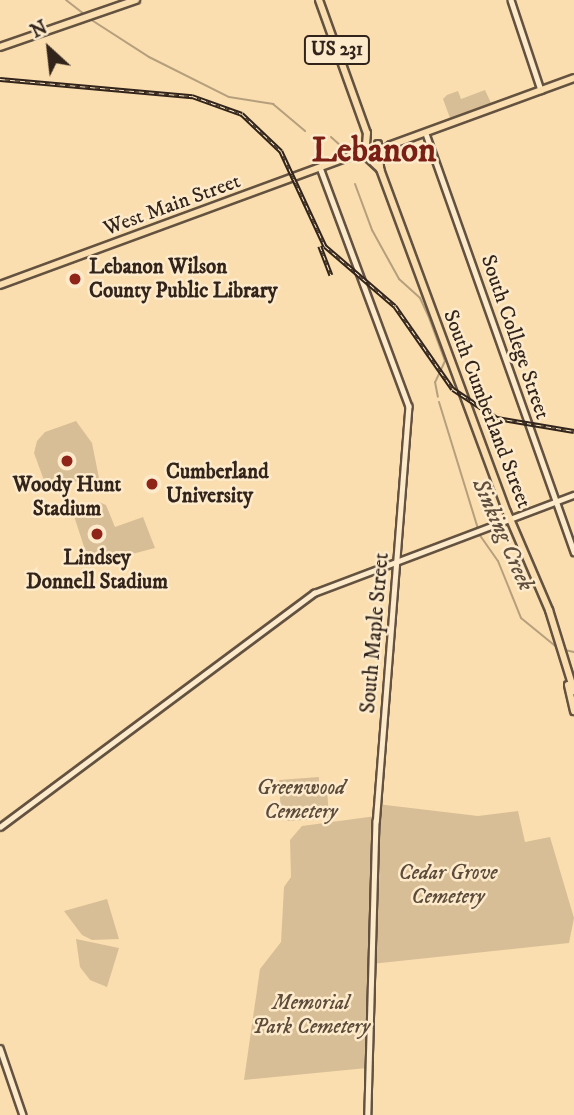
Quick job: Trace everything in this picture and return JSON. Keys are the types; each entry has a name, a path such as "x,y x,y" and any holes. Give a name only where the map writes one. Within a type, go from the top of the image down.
{"main road":[{"path":"0,47 136,0"},
{"name":"US 231","path":"319,0 366,133 368,154"},
{"path":"368,154 381,154 391,145 574,78"},
{"name":"South College Street","path":"425,132 574,552"},
{"name":"US 231","path":"366,133 377,143 381,154"},
{"path":"368,154 377,143 391,145"},
{"name":"West Main Street","path":"0,285 368,154"},
{"name":"South Cumberland Street","path":"368,154 380,169 510,519 557,633 574,711"},
{"path":"380,169 381,154"},
{"name":"South Cumberland Street","path":"567,673 574,691"}],"street":[{"path":"511,0 541,89"},
{"name":"South Maple Street","path":"321,170 409,406 375,843 368,1115"},
{"path":"0,827 301,601 397,560 574,495"},
{"path":"0,1048 23,1115"}],"green space":[{"path":"485,90 491,103 450,118 443,99 447,95 458,91 461,99"},
{"name":"Woody Hunt Stadium","path":"76,421 92,443 99,478 46,486 34,453 37,441 45,432"},
{"name":"Lindsey Donnell Stadium","path":"99,502 106,505 115,527 143,517 155,548 90,565 73,513"},
{"name":"Greenwood Cemetery","path":"319,777 319,789 327,788 329,818 288,821 281,814 279,780"},
{"path":"377,804 478,816 518,811 525,842 550,837 574,918 569,943 371,964 367,1068 244,1080 260,969 281,942 284,887 291,877 290,840 302,826 376,816"},
{"path":"107,899 119,939 92,940 82,935 64,911"},
{"path":"76,939 119,948 107,987 90,980 80,967"}],"waterway":[{"name":"Sinking Creek","path":"66,0 85,15"},
{"name":"Sinking Creek","path":"90,19 149,57 229,97 273,104 305,131"},
{"name":"Sinking Creek","path":"331,137 341,146"},
{"name":"Sinking Creek","path":"355,184 372,230 399,279 420,298 428,315 445,361 435,382 438,397"},
{"name":"Sinking Creek","path":"439,402 478,529"},
{"name":"Sinking Creek","path":"479,534 498,561 521,618 559,649"},
{"name":"Sinking Creek","path":"565,650 574,652"}],"railway":[{"path":"0,79 192,96 242,114 281,151 325,246 395,306 453,389 497,418 574,431"},
{"path":"320,246 331,275"}],"place":[{"name":"Lebanon Wilson County Public Library","path":"75,279"},
{"name":"Woody Hunt Stadium","path":"67,461"},
{"name":"Cumberland University","path":"152,484"},
{"name":"Lindsey Donnell Stadium","path":"97,534"}],"district":[{"name":"Lebanon","path":"374,151"}],"park label":[{"name":"Cedar Grove Cemetery","path":"448,885"},
{"name":"Memorial Park Cemetery","path":"311,1015"}]}
